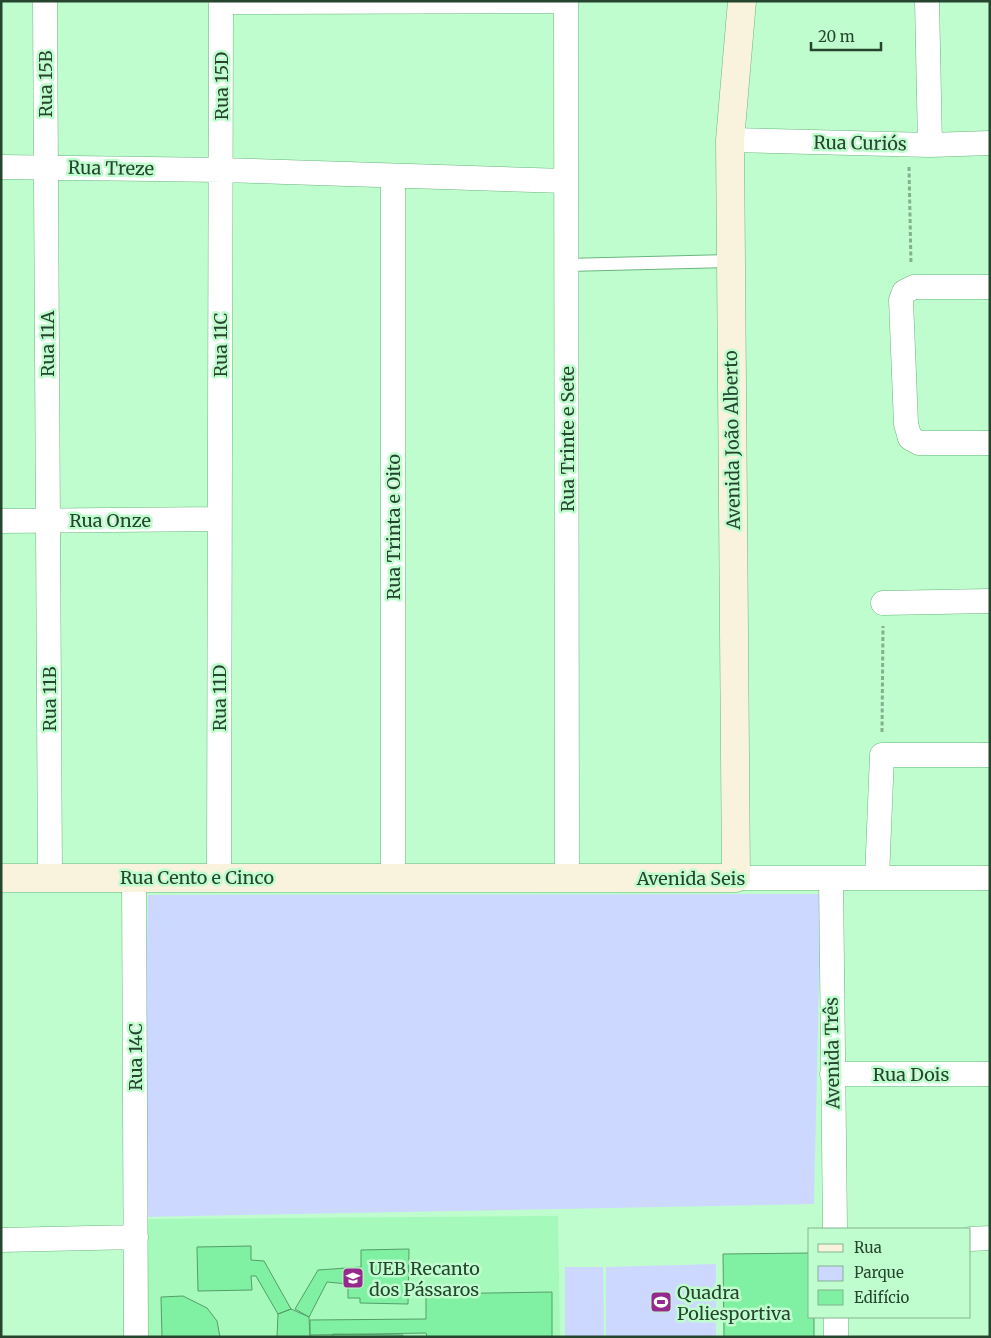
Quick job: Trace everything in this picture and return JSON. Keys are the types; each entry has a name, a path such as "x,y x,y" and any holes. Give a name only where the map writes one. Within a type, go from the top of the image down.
{"street":[{"name":"Rua 15B","path":"45,1 46,167"},
{"path":"221,1 566,1"},
{"name":"Rua 15D","path":"221,1 222,170"},
{"name":"Rua Trinte e Sete","path":"566,1 567,877"},
{"name":"Avenida João Alberto","path":"736,878 730,140 742,1"},
{"path":"919,145 927,1"},
{"name":"Rua Curiós","path":"730,140 919,145 990,143"},
{"name":"Rua Treze","path":"1,167 222,170"},
{"name":"Rua 11A","path":"46,167 48,521"},
{"path":"222,170 393,177 565,181"},
{"name":"Rua 11C","path":"219,519 222,170"},
{"name":"Rua Trinta e Oito","path":"393,177 393,877"},
{"path":"990,287 906,293 906,424 910,438 920,443 990,442"},
{"name":"Rua Onze","path":"1,521 219,519"},
{"name":"Rua 11D","path":"219,519 219,877"},
{"name":"Rua 11B","path":"48,521 50,878"},
{"path":"883,603 990,601"},
{"path":"877,878 882,755 990,755"},
{"name":"Rua 14C","path":"134,877 136,1337"},
{"name":"Rua Cento e Cinco","path":"1,878 393,877"},
{"name":"Avenida Seis","path":"393,877 990,878"},
{"name":"Avenida Três","path":"831,878 835,1228"},
{"name":"Rua Dois","path":"832,1074 990,1074"},
{"path":"1,1240 136,1237"},
{"path":"971,1238 990,1238"},
{"path":"836,1318 836,1337"}],"lane":[{"path":"566,265 730,261"}],"path":[{"path":"906,293 919,145"},
{"path":"882,755 883,603"}],"shaded area":[{"name":"UEB Recanto dos Pássaros","path":"558,1216 560,1337 146,1337 146,1219"}],"green space":[{"path":"821,894 814,1204 142,1217 148,895"},
{"name":"Quadra Poliesportiva","path":"716,1264 716,1337 606,1337 606,1267"},
{"path":"565,1267 603,1267 604,1337 565,1337"}],"building":[{"path":"251,1246 251,1260 264,1261 291,1309 278,1314 256,1276 251,1276 252,1290 198,1291 197,1247"},
{"path":"409,1249 408,1304 360,1303 360,1298 348,1298 348,1284 327,1282 309,1317 295,1309 318,1270 361,1267 361,1250"},
{"path":"808,1253 808,1318 814,1318 814,1337 724,1337 723,1254"},
{"path":"552,1292 552,1337 427,1337 426,1333 310,1335 310,1320 426,1319 426,1294"},
{"path":"183,1296 207,1308 217,1321 220,1337 162,1337 161,1297"},
{"path":"291,1309 309,1317 310,1337 277,1337 278,1314"},
{"path":"333,1334 403,1335 403,1337 332,1337"}],"place":[{"name":"UEB Recanto dos Pássaros","path":"353,1278"},
{"name":"Quadra Poliesportiva","path":"661,1302"}]}
